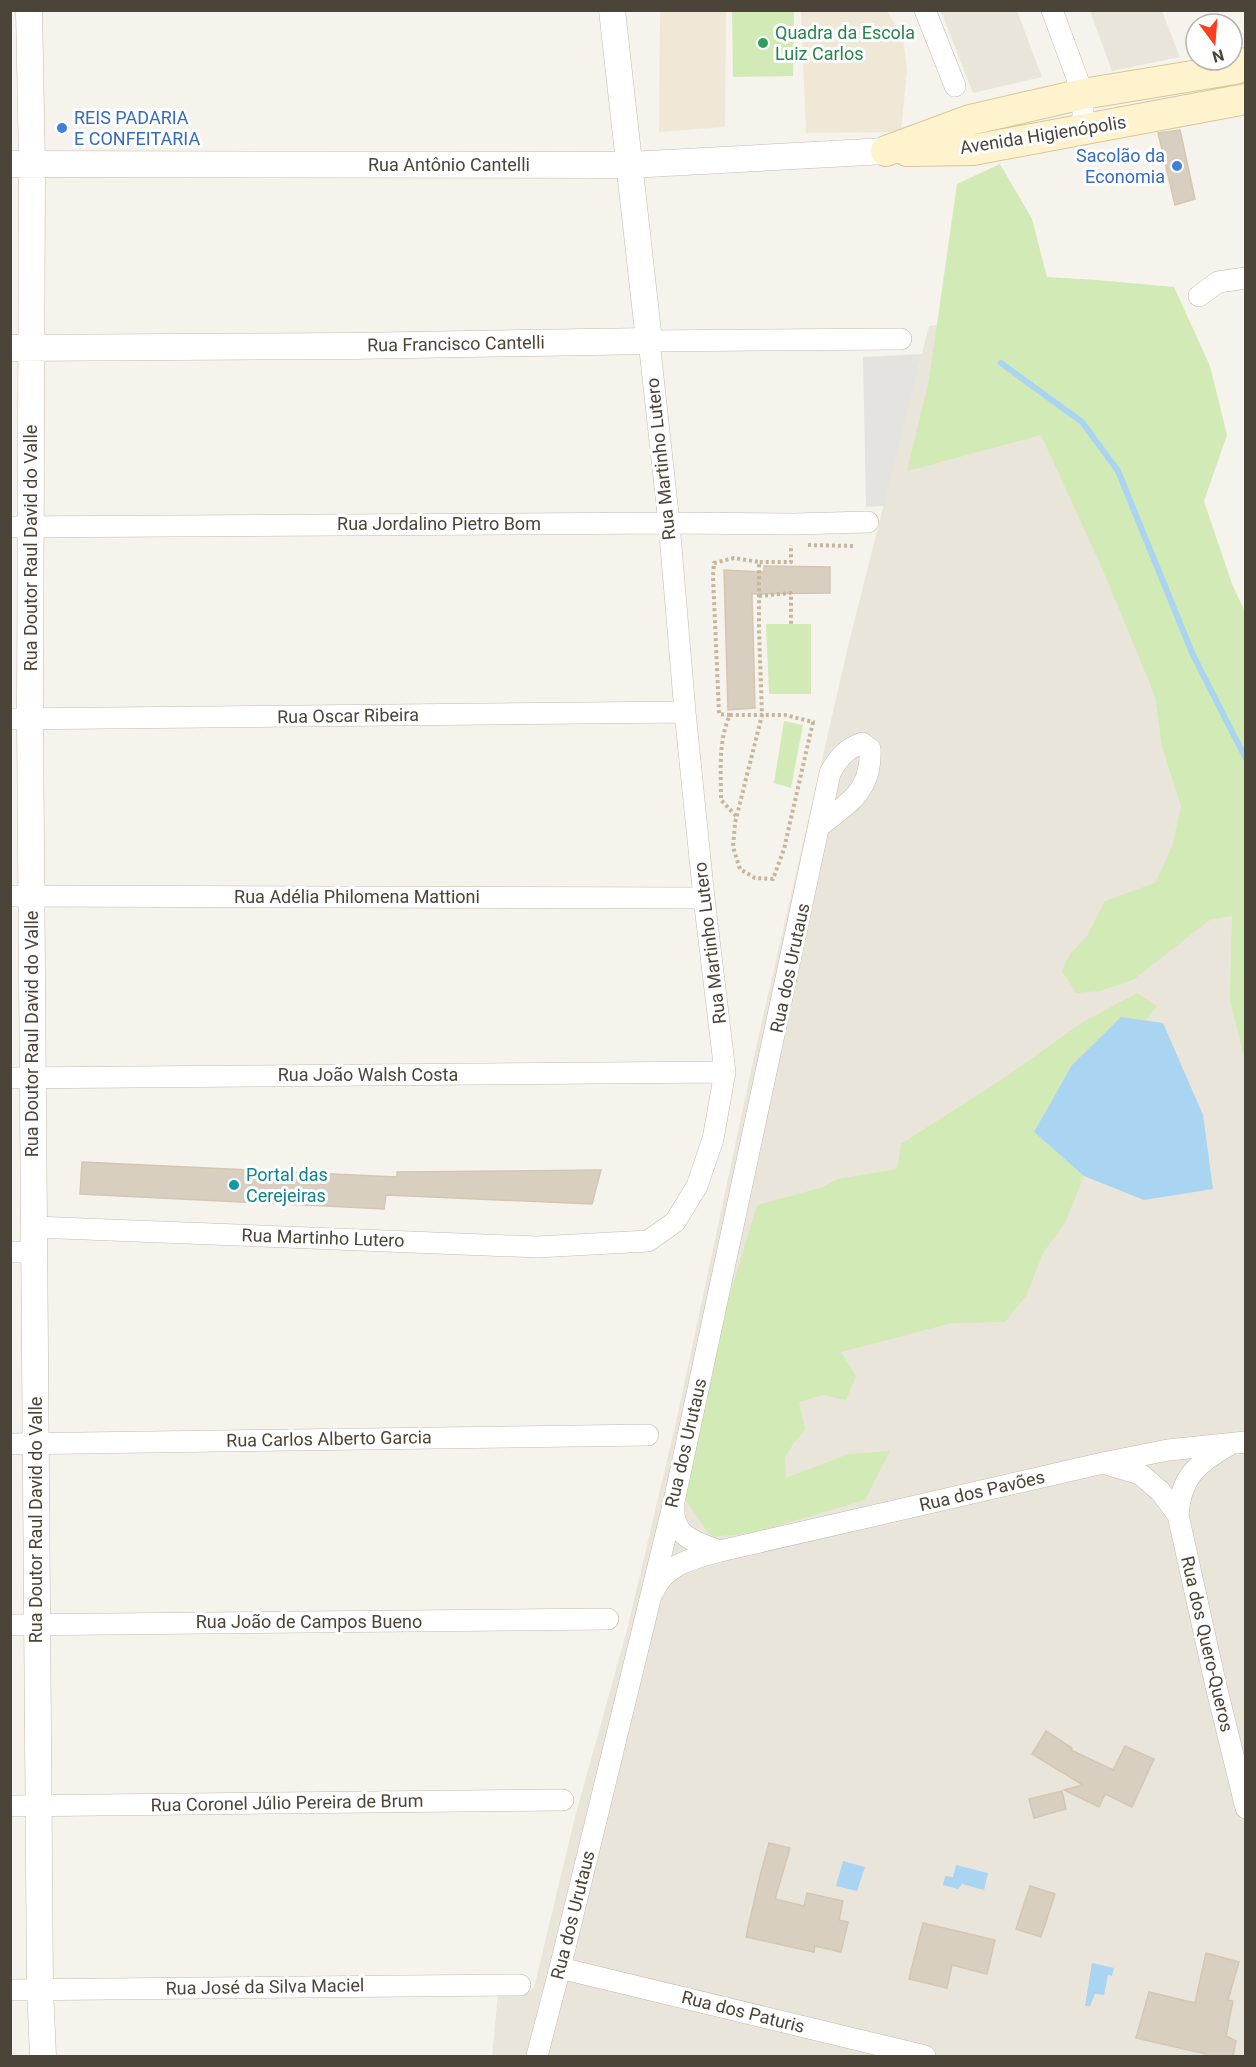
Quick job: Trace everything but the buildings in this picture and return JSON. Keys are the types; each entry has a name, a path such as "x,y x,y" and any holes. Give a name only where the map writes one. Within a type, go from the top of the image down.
{"main road":[{"name":"Avenida Higienópolis","path":"886,151 970,120 1083,94 1235,69 1245,63"},
{"name":"Avenida Higienópolis","path":"886,151 973,150 1245,99"}],"street":[{"name":"Rua Doutor Raul David do Valle","path":"29,10 21,164 20,719 22,1078 26,1244 23,1443 37,1624 40,1989 43,2056"},
{"name":"Rua Martinho Lutero","path":"26,1244 537,1247 648,1241 675,1222 697,1186 713,1139 725,1072 704,898 669,523 612,10"},
{"path":"925,10 955,86"},
{"path":"1052,10 1083,94 1083,130"},
{"name":"Rua Antônio Cantelli","path":"21,164 629,165 886,151"},
{"path":"1199,296 1218,282 1245,278"},
{"name":"Rua Francisco Cantelli","path":"21,348 901,339"},
{"name":"Rua Jordalino Pietro Bom","path":"21,527 868,522"},
{"name":"Rua Oscar Ribeira","path":"20,719 685,712"},
{"name":"Rua dos Urutaus","path":"537,2056 675,1497 821,825"},
{"name":"Rua Adélia Philomena Mattioni","path":"21,896 704,898"},
{"name":"Rua João Walsh Costa","path":"22,1078 725,1072"},
{"name":"Rua Carlos Alberto Garcia","path":"23,1443 648,1435"},
{"name":"Rua dos Pavões","path":"648,1604 660,1578 677,1565 720,1551 1103,1463 1168,1450 1240,1442"},
{"name":"Rua dos Quero-Queros","path":"1240,1442 1206,1459 1194,1470 1181,1494 1178,1515 1245,1808"},
{"name":"Rua dos Quero-Queros","path":"1103,1463 1140,1474 1160,1491 1178,1515"},
{"path":"675,1497 673,1519 681,1531 696,1542 720,1551"},
{"name":"Rua João de Campos Bueno","path":"10,1624 608,1619"},
{"name":"Rua Coronel Júlio Pereira de Brum","path":"10,1806 563,1800"},
{"name":"Rua dos Paturis","path":"560,1968 925,2056"},
{"name":"Rua José da Silva Maciel","path":"10,1990 520,1985"}],"path":[{"path":"759,562 762,715 736,816 733,847 740,868 755,878 773,879 784,849 813,722 785,715 762,715 730,715 719,714 712,576 714,563 734,558 759,562 791,562 791,545"},
{"path":"759,596 791,593 791,624"},
{"path":"730,715 724,726 721,766 722,800 736,816"}],"shaded area":[{"path":"660,11 726,11 725,127 659,132"},
{"path":"801,11 887,11 903,38 907,70 901,132 806,133"},
{"path":"941,11 1017,11 1042,77 973,93"},
{"path":"1090,11 1162,11 1180,57 1112,71"},
{"path":"1084,306 1245,694 1245,2056 492,2056 498,1994 524,1994 534,1988 575,1817 627,1630 677,1418 755,1052 849,642 929,326"},
{"path":"922,354 884,506 866,507 863,357"}],"green space":[{"name":"Quadra da Escola Luiz Carlos","path":"732,11 794,11 793,76 733,77"},
{"path":"1000,164 1032,219 1047,277 1174,287 1210,366 1227,435 1204,501 1232,584 1246,614 1245,1062 1230,1000 1232,916 1211,919 1133,980 1100,991 1076,993 1062,971 1070,954 1087,936 1105,901 1155,883 1172,847 1181,806 1162,747 1155,696 1102,568 1041,435 907,471 929,380 957,184"},
{"path":"766,624 811,624 811,694 769,694"},
{"path":"784,721 803,725 791,788 774,783"},
{"path":"1137,993 1157,1006 1146,1020 1121,1017 1072,1065 1034,1132 1084,1176 1065,1223 1043,1253 1026,1296 1005,1322 952,1323 841,1352 856,1376 846,1400 823,1395 799,1402 805,1429 785,1458 786,1478 848,1454 890,1451 865,1500 753,1533 711,1537 683,1496 723,1318 757,1205 823,1187 837,1179 897,1169 901,1144 1007,1076 1083,1022"}],"water":[{"path":"1121,1017 1163,1023 1203,1115 1213,1189 1144,1200 1084,1176 1034,1132 1072,1065"},
{"path":"843,1861 865,1867 857,1891 836,1886"},
{"path":"956,1865 988,1873 984,1890 962,1884 958,1889 943,1885 945,1876 953,1877"},
{"path":"1092,1963 1114,1968 1112,1976 1108,1975 1104,1995 1095,1994 1090,2006 1085,2006"}],"waterway":[{"path":"1001,363 1082,422 1118,471 1193,655 1246,759"}],"place":[{"name":"Quadra da Escola Luiz Carlos","path":"763,43"},
{"name":"REIS PADARIA E CONFEITARIA","path":"62,128"},
{"name":"Sacolão da Economia","path":"1177,166"},
{"name":"Portal das Cerejeiras","path":"234,1185"}]}
